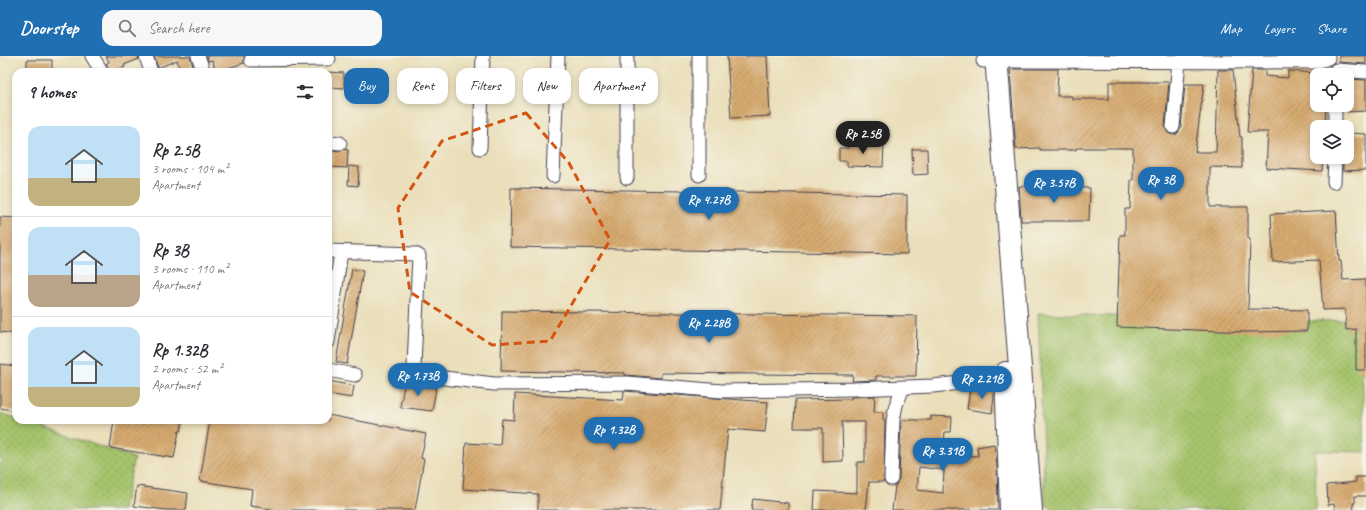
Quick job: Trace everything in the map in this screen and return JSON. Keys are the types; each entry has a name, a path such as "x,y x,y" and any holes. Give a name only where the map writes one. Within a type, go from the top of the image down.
{"highway":[{"path":"989,58 1007,287 1028,509"},
{"path":"1007,287 1006,375 1028,509"}],"street":[{"path":"92,56 100,68"},
{"path":"146,56 150,68"},
{"path":"198,56 202,68"},
{"path":"480,148 483,56"},
{"path":"553,176 558,56"},
{"path":"627,56 627,178"},
{"path":"699,56 699,175"},
{"path":"251,63 309,57 329,59"},
{"path":"989,58 1316,62 1328,57 1334,68"},
{"path":"1173,127 1183,60"},
{"path":"1354,72 1366,72"},
{"path":"1334,182 1335,164"},
{"path":"332,251 415,254 418,256 414,372 420,375 494,384 627,383 722,390 854,390 903,388 962,384 1006,375"},
{"path":"332,314 341,252"},
{"path":"332,371 355,375"},
{"path":"891,479 893,421 896,405 903,388"}],"highlighted area":[{"path":"526,113 569,163 610,240 550,341 492,345 410,292 398,208 442,141"}],"green space":[{"path":"1038,313 1262,322 1351,320 1361,335 1365,452 1315,451 1316,510 1054,510 1045,504"},
{"path":"0,413 12,417 12,424 34,424 134,458 123,510 0,510"}],"building":[{"path":"106,56 138,56 139,59 124,65 125,67 122,68 108,68 106,64 109,62"},
{"path":"154,56 190,56 193,66 188,68 179,68 177,60 158,68"},
{"path":"207,56 244,56 244,63 228,68 215,68 212,60 208,61"},
{"path":"727,56 767,56 770,116 731,118"},
{"path":"1339,56 1366,56 1366,64 1339,62"},
{"path":"27,60 52,60 52,68 27,68"},
{"path":"1010,69 1058,69 1057,96 1072,96 1072,99 1109,99 1109,82 1169,82 1165,127 1168,133 1173,135 1177,134 1181,128 1185,84 1204,84 1195,152 1216,152 1218,70 1233,70 1240,137 1242,137 1242,168 1210,167 1210,207 1248,207 1248,239 1250,239 1248,309 1307,310 1307,331 1247,332 1117,327 1120,235 1125,235 1125,209 1130,209 1131,180 1133,180 1133,148 1076,148 1076,150 1040,150 1040,148 1016,149"},
{"path":"1252,70 1265,70 1265,76 1288,78 1288,71 1310,73 1310,112 1326,112 1325,120 1310,120 1310,164 1323,164 1322,171 1266,168 1268,132 1247,132"},
{"path":"332,72 344,73 344,88 332,87"},
{"path":"1354,79 1366,80 1366,111 1354,112"},
{"path":"1354,133 1366,134 1366,170 1343,171 1343,164 1354,164"},
{"path":"848,143 884,144 883,167 847,166 847,161 839,161 839,148 848,148"},
{"path":"344,149 348,150 347,168 332,167 332,150 340,151"},
{"path":"912,149 927,149 928,174 913,175"},
{"path":"349,166 359,167 358,186 348,185"},
{"path":"1019,186 1090,188 1089,221 1021,221"},
{"path":"511,188 907,195 907,254 510,247"},
{"path":"1336,211 1339,261 1341,261 1343,280 1366,279 1366,370 1356,370 1356,329 1346,330 1345,309 1323,310 1319,260 1273,262 1271,214"},
{"path":"0,217 12,218 12,334 0,332"},
{"path":"352,269 363,271 347,364 336,362"},
{"path":"502,311 917,316 916,376 876,376 876,380 852,381 853,375 661,373 661,378 625,375 625,373 501,371"},
{"path":"0,364 12,366 12,410 0,408"},
{"path":"405,381 436,388 432,411 400,407"},
{"path":"332,382 354,386 352,398 332,395"},
{"path":"990,387 994,388 992,413 967,409 970,390"},
{"path":"624,391 768,402 765,432 728,429 720,510 538,510 538,494 463,489 466,443 500,445 502,419 514,420 515,394 623,400"},
{"path":"875,396 874,412 883,412 883,420 885,420 884,482 869,482 866,510 814,510 815,491 857,493 857,462 865,462 865,422 842,422 843,461 823,462 823,428 794,428 795,400 851,399 851,397"},
{"path":"332,416 426,434 421,458 424,459 415,510 279,510 250,506 252,489 200,481 209,424 332,424"},
{"path":"931,416 952,417 951,432 945,432 943,455 978,456 977,447 994,444 997,465 998,510 892,510 895,486 899,479 901,420 931,420","holes":["919,467 944,470 943,493 917,490"]},
{"path":"113,424 182,424 181,431 179,431 174,458 110,448"},
{"path":"1356,477 1366,477 1366,496 1355,496 1355,503 1353,503 1354,510 1335,510 1334,504 1328,505 1327,485 1356,482"},
{"path":"137,486 188,493 186,510 167,510 134,506"},
{"path":"753,499 788,503 788,510 751,510"}]}
